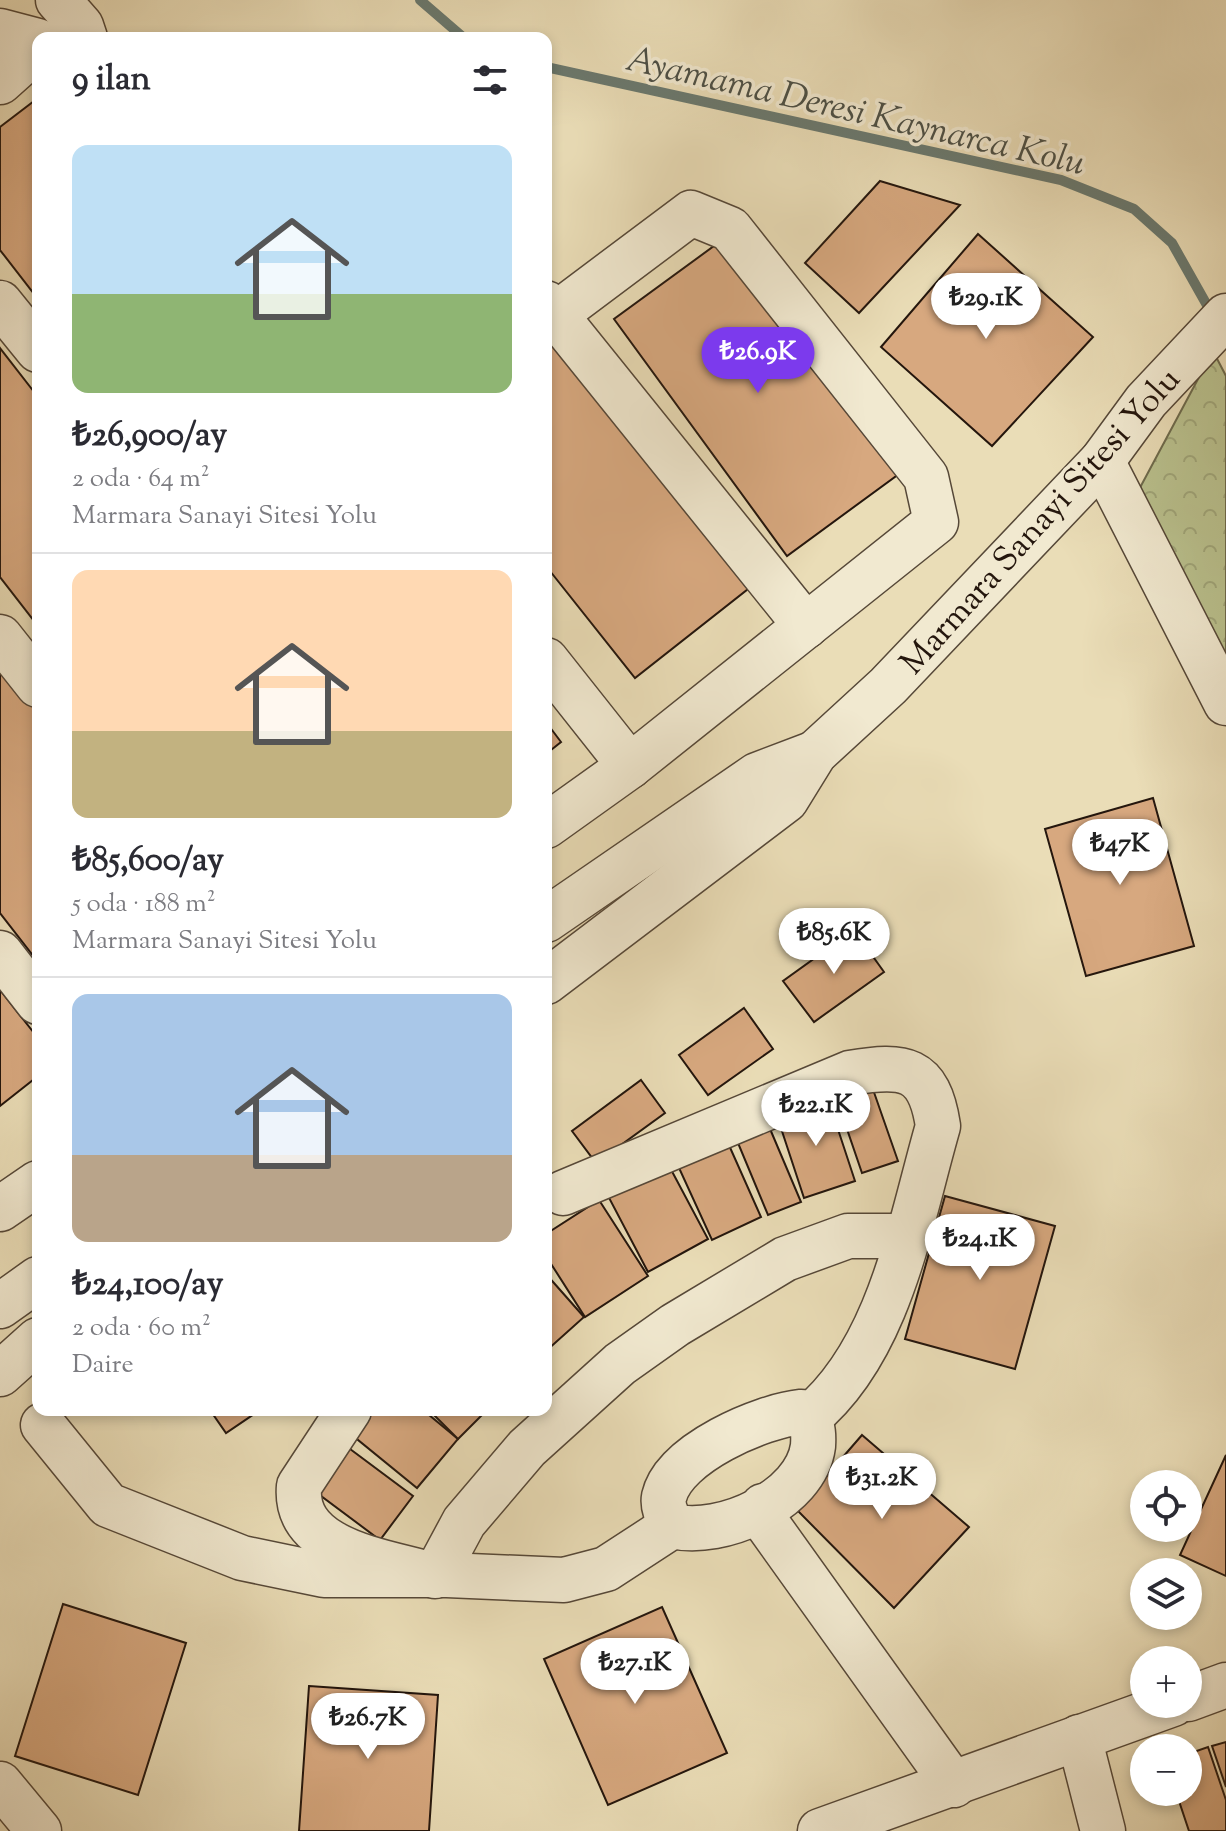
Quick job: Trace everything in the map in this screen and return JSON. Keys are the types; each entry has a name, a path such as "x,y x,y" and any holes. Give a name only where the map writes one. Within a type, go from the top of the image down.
{"street":[{"path":"0,15 18,0"},
{"path":"0,31 32,39"},
{"path":"0,82 32,53"},
{"path":"552,308 691,213 730,229 926,477 936,522 630,766 552,822"},
{"path":"0,303 32,343"},
{"path":"552,310 806,626"},
{"name":"Marmara Sanayi Sitesi Yolu","path":"552,977 786,800 815,753 888,686 1102,461 1146,401 1226,316"},
{"path":"1102,461 1226,703"},
{"path":"0,637 32,677"},
{"path":"552,668 630,766"},
{"name":"Marmara Sanayi Sitesi Yolu","path":"552,916 757,775 815,753"},
{"path":"0,953 32,994"},
{"path":"552,1193 850,1073 900,1068 923,1082 934,1101 938,1126 884,1312 837,1388 808,1418"},
{"path":"0,1209 32,1187"},
{"path":"435,1576 464,1522 527,1448 620,1364 675,1325 785,1259 848,1236 907,1236"},
{"path":"0,1306 32,1283"},
{"path":"0,1374 32,1345"},
{"path":"43,1425 108,1505 242,1558 324,1575 564,1580 606,1569 672,1526 712,1527 763,1506 802,1477 811,1456 814,1434 808,1418 801,1412 778,1414 727,1436 703,1451 667,1490 663,1500 672,1526"},
{"path":"345,1416 299,1486 297,1501 303,1519 336,1547 435,1576"},
{"path":"763,1506 763,1518 954,1785"},
{"path":"1202,1694 1226,1685"},
{"path":"822,1831 1133,1718"},
{"path":"1079,1737 1103,1831"},
{"path":"0,1784 39,1831"}],"green space":[{"path":"1213,351 1226,376 1226,673 1135,497"}],"building":[{"path":"32,103 32,291 0,250 0,127"},
{"path":"880,181 960,205 859,313 805,263"},
{"path":"978,234 1093,337 992,446 881,347"},
{"path":"729,235 903,471 787,556 614,319"},
{"path":"552,342 748,589 635,678 552,574"},
{"path":"0,348 32,389 32,618 0,577"},
{"path":"0,658 32,699 32,954 0,913"},
{"path":"552,730 561,742 552,749"},
{"path":"1153,798 1194,946 1086,976 1045,829"},
{"path":"854,930 884,972 814,1022 783,981"},
{"path":"0,990 32,1030 32,1081 0,1106"},
{"path":"744,1008 773,1049 708,1095 679,1055"},
{"path":"869,1078 898,1161 862,1173 834,1091"},
{"path":"641,1080 665,1113 596,1163 572,1131"},
{"path":"828,1099 855,1181 804,1198 777,1116"},
{"path":"765,1117 801,1202 768,1215 733,1131"},
{"path":"724,1134 761,1217 712,1240 674,1157"},
{"path":"667,1162 708,1239 648,1272 607,1194"},
{"path":"945,1196 1055,1226 1015,1369 905,1339"},
{"path":"599,1200 648,1276 585,1317 552,1265 552,1230"},
{"path":"552,1281 584,1317 552,1346"},
{"path":"214,1416 251,1416 226,1433"},
{"path":"368,1416 430,1416 458,1439 417,1488 352,1435"},
{"path":"435,1416 481,1416 458,1439"},
{"path":"862,1435 969,1527 894,1608 797,1510"},
{"path":"342,1443 413,1496 380,1540 309,1487"},
{"path":"1226,1455 1226,1576 1202,1565 1202,1558 1180,1555 1186,1542 1202,1542 1202,1507"},
{"path":"63,1604 186,1643 138,1795 15,1756"},
{"path":"662,1607 727,1753 608,1805 544,1659"},
{"path":"309,1686 438,1695 429,1831 299,1831"},
{"path":"1226,1742 1226,1787 1212,1746"},
{"path":"1208,1747 1226,1800 1226,1831 1189,1831 1181,1806 1202,1806 1202,1749"}],"waterway":[{"name":"Ayamama Deresi Kaynarca Kolu","path":"420,0 457,32"},
{"name":"Ayamama Deresi Kaynarca Kolu","path":"552,68 1061,180 1134,209 1172,243 1212,314"}]}
